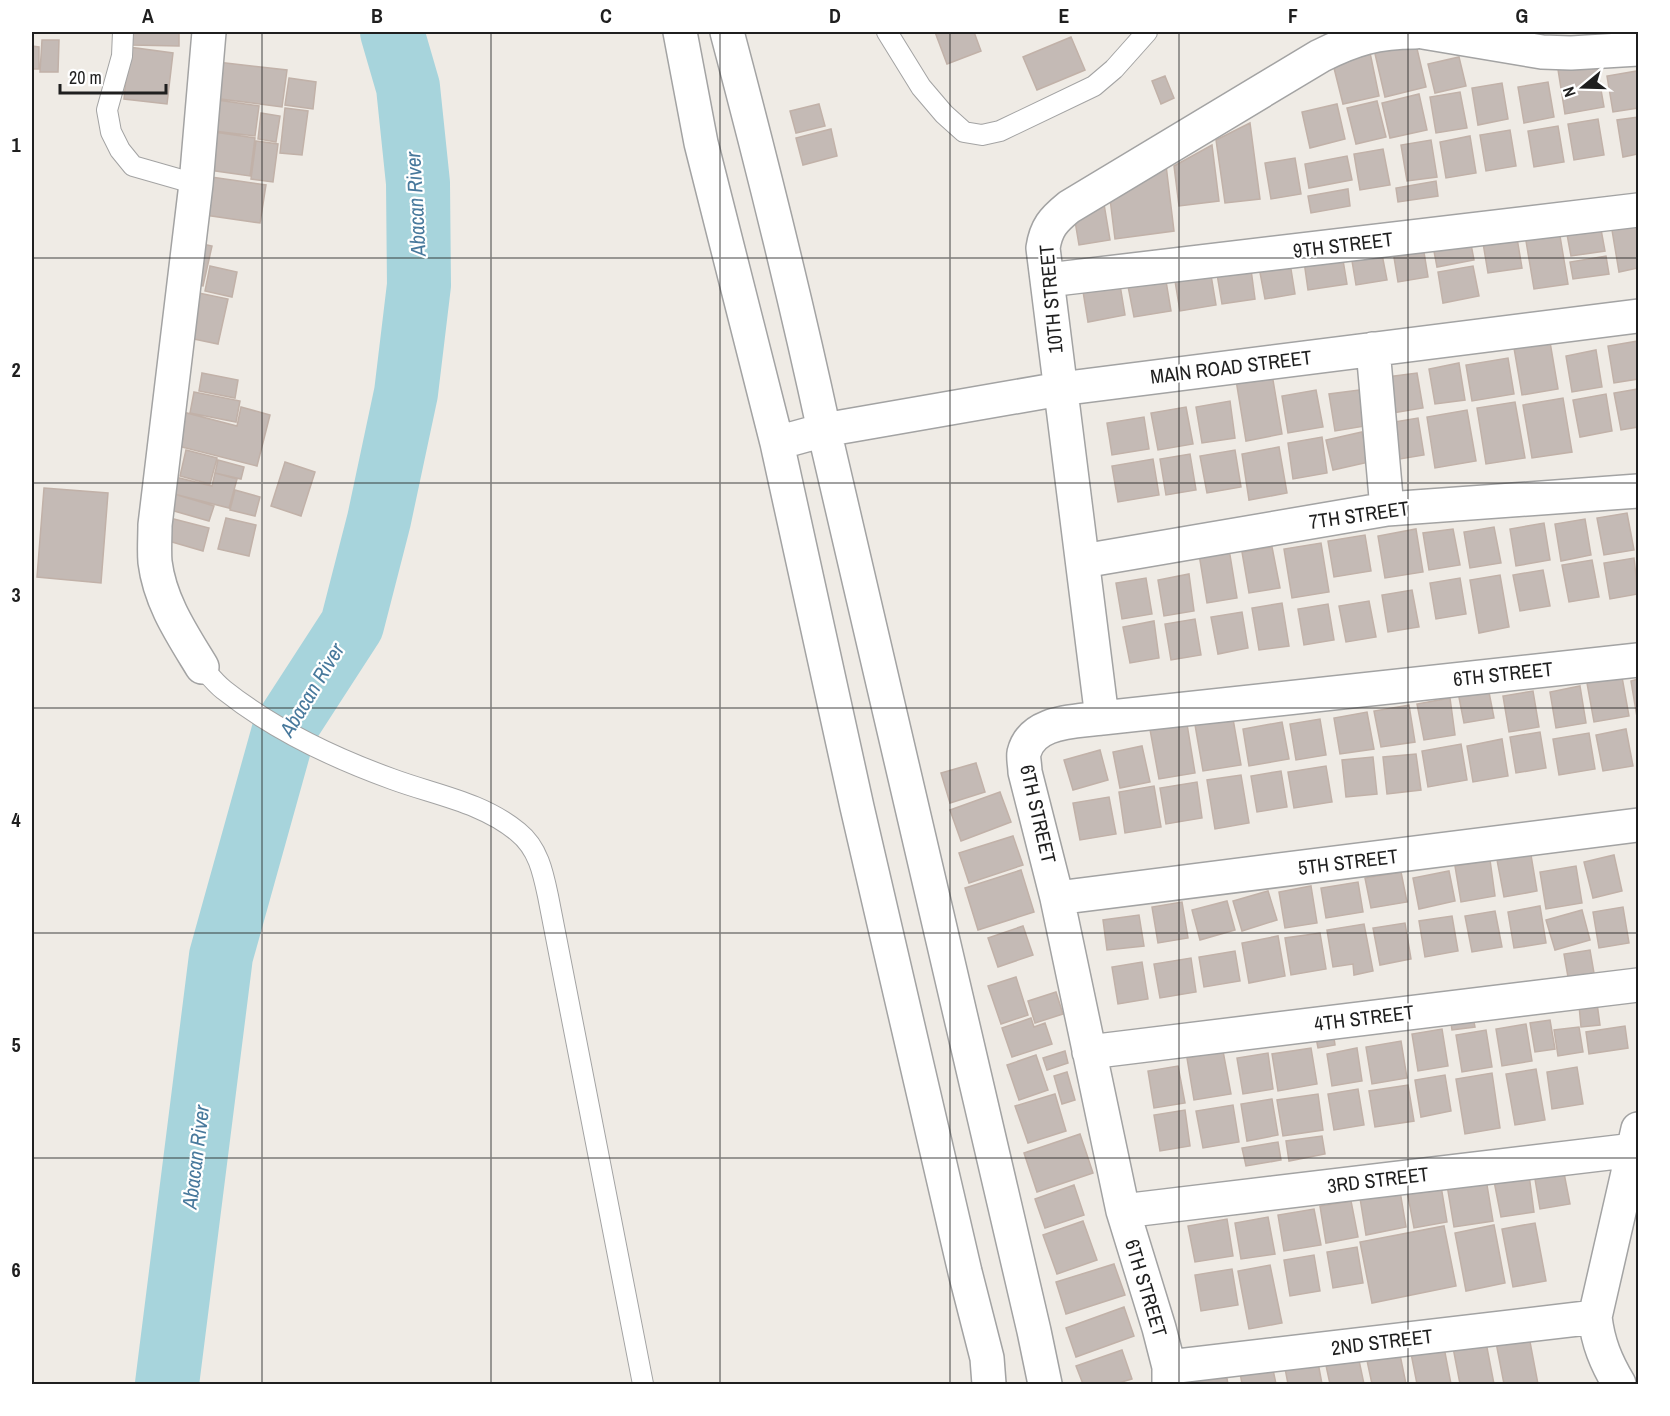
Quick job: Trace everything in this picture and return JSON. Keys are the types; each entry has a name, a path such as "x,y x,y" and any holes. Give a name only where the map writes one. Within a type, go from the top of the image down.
{"street":[{"path":"202,667 176,625 162,592 155,553 155,525 196,184 209,32"},
{"path":"680,32 701,143 777,443 857,807 987,1358 989,1384"},
{"path":"727,32 774,207 1045,1384"},
{"name":"10TH STREET","path":"1102,718 1043,248 1045,234 1056,218 1069,207 1320,56 1349,41 1387,32 1415,32"},
{"path":"1423,32 1542,52 1571,53 1638,49"},
{"name":"9TH STREET","path":"1048,280 1638,210"},
{"name":"MAIN ROAD STREET","path":"777,443 824,430 1060,389 1638,316"},
{"path":"1373,349 1388,509"},
{"name":"7TH STREET","path":"1083,561 1388,509 1638,491"},
{"name":"6TH STREET","path":"1169,1376 1159,1328 1123,1211 1057,898 1025,772 1024,753 1032,737 1049,726 1102,718 1638,660"},
{"name":"5TH STREET","path":"1057,898 1638,825"},
{"name":"4TH STREET","path":"1089,1052 1638,985"},
{"path":"1619,1384 1606,1361 1598,1339 1595,1317 1636,1140"},
{"name":"3RD STREET","path":"1123,1211 1636,1140"},
{"name":"2ND STREET","path":"1169,1376 1595,1317"}],"lane":[{"path":"123,32 122,56 107,110 111,132 120,150 133,166 196,184"},
{"path":"887,32 921,87 944,114 964,132 982,135 1000,131 1094,86 1114,69 1147,32"},
{"path":"202,667 222,689 284,730 392,779 476,807 519,832 534,851 542,868 548,896 642,1384"}],"building":[{"path":"131,32 179,32 179,46 131,45"},
{"path":"935,32 974,32 981,51 947,64"},
{"path":"1414,36 1426,87 1385,97 1373,45"},
{"path":"1071,37 1085,70 1037,90 1023,57"},
{"path":"42,40 59,40 58,72 40,72"},
{"path":"1368,43 1379,96 1343,104 1330,52"},
{"path":"32,46 39,47 39,69 32,69"},
{"path":"129,47 173,53 167,104 124,99"},
{"path":"1595,56 1604,107 1565,114 1557,63"},
{"path":"1459,57 1466,86 1435,93 1428,64"},
{"path":"217,62 287,70 282,107 213,98"},
{"path":"1637,71 1638,108 1613,112 1607,76"},
{"path":"1165,76 1174,98 1161,104 1152,81"},
{"path":"289,78 316,82 313,109 285,105"},
{"path":"1548,82 1554,117 1524,123 1518,87"},
{"path":"1502,83 1508,119 1478,125 1472,88"},
{"path":"1460,92 1467,128 1436,133 1430,97"},
{"path":"1419,94 1427,130 1390,138 1382,103"},
{"path":"217,100 259,106 255,136 214,131"},
{"path":"1377,101 1386,137 1356,144 1347,108"},
{"path":"819,104 825,126 796,133 790,111"},
{"path":"1337,104 1345,139 1310,148 1302,112"},
{"path":"285,108 308,111 302,155 280,153"},
{"path":"261,113 280,116 276,142 258,139"},
{"path":"1638,117 1638,154 1623,157 1617,120"},
{"path":"1598,119 1604,155 1574,160 1568,124"},
{"path":"1250,123 1260,199 1225,203 1216,140"},
{"path":"1558,126 1564,162 1534,167 1528,131"},
{"path":"831,129 837,156 803,165 796,138"},
{"path":"1510,130 1516,166 1486,171 1480,135"},
{"path":"214,132 255,138 250,176 209,170"},
{"path":"1470,136 1476,173 1446,178 1440,142"},
{"path":"1431,140 1437,177 1407,181 1401,145"},
{"path":"256,141 278,144 273,182 251,179"},
{"path":"1212,145 1219,201 1179,206 1174,166"},
{"path":"1383,149 1390,185 1360,190 1354,154"},
{"path":"1347,156 1352,180 1309,188 1305,164"},
{"path":"1295,158 1301,194 1271,199 1265,163"},
{"path":"1166,165 1174,231 1115,239 1110,199"},
{"path":"211,177 266,185 260,223 205,215"},
{"path":"1436,181 1438,196 1398,202 1396,188"},
{"path":"1348,189 1350,206 1311,213 1308,196"},
{"path":"1104,204 1110,240 1079,245 1073,209"},
{"path":"1638,219 1638,268 1619,272 1611,224"},
{"path":"1600,224 1605,251 1571,256 1566,229"},
{"path":"1559,230 1568,284 1534,289 1525,235"},
{"path":"1516,232 1522,268 1488,273 1482,237"},
{"path":"1470,239 1474,260 1437,267 1433,246"},
{"path":"1422,240 1428,277 1398,282 1392,245"},
{"path":"198,243 212,246 203,286 190,284"},
{"path":"1380,244 1387,280 1356,285 1350,249"},
{"path":"1341,248 1347,284 1308,290 1303,254"},
{"path":"1606,256 1609,274 1573,279 1570,262"},
{"path":"1289,257 1295,294 1265,299 1258,262"},
{"path":"1250,262 1255,299 1222,304 1216,268"},
{"path":"210,266 237,272 232,297 205,291"},
{"path":"1473,266 1479,296 1443,303 1438,272"},
{"path":"1210,269 1216,305 1180,311 1174,275"},
{"path":"1165,275 1171,311 1134,317 1127,281"},
{"path":"1119,279 1125,315 1088,322 1082,285"},
{"path":"194,292 228,299 218,344 184,337"},
{"path":"1638,341 1638,379 1614,383 1608,346"},
{"path":"1550,342 1558,389 1522,395 1514,348"},
{"path":"1596,350 1602,387 1572,392 1566,356"},
{"path":"1508,358 1514,394 1472,401 1466,365"},
{"path":"1459,363 1465,400 1435,404 1429,369"},
{"path":"202,373 238,380 235,398 199,391"},
{"path":"1417,373 1423,408 1393,413 1387,377"},
{"path":"1272,374 1282,434 1246,441 1236,380"},
{"path":"1638,389 1638,427 1621,430 1614,393"},
{"path":"1316,390 1323,427 1288,433 1282,396"},
{"path":"1359,390 1365,426 1335,431 1329,394"},
{"path":"194,392 240,401 236,422 190,413"},
{"path":"1606,394 1612,431 1580,437 1573,400"},
{"path":"1563,398 1572,452 1532,458 1523,405"},
{"path":"1230,401 1235,438 1202,443 1196,407"},
{"path":"1515,402 1525,458 1486,464 1477,408"},
{"path":"241,407 270,415 257,466 170,444 179,411 237,426"},
{"path":"1186,407 1193,444 1158,450 1151,413"},
{"path":"1467,410 1476,461 1435,468 1427,417"},
{"path":"1144,417 1149,449 1112,455 1107,423"},
{"path":"1418,418 1424,455 1388,461 1382,424"},
{"path":"1362,432 1369,462 1333,470 1326,440"},
{"path":"1322,437 1327,473 1293,479 1288,443"},
{"path":"1279,447 1287,493 1249,500 1242,454"},
{"path":"186,450 217,458 210,484 180,476"},
{"path":"1235,450 1241,487 1207,493 1200,456"},
{"path":"1190,454 1196,490 1166,495 1160,459"},
{"path":"1153,459 1159,495 1118,502 1112,466"},
{"path":"218,460 244,467 241,479 215,473"},
{"path":"285,462 315,472 301,516 271,506"},
{"path":"215,473 237,479 229,508 170,493 175,477 212,486"},
{"path":"44,488 108,493 101,583 37,577"},
{"path":"235,490 260,497 255,516 230,510"},
{"path":"171,493 214,506 209,521 167,509"},
{"path":"1627,513 1634,550 1604,555 1597,518"},
{"path":"170,518 209,528 203,551 165,540"},
{"path":"226,518 256,525 249,556 218,549"},
{"path":"1585,519 1591,555 1561,561 1555,524"},
{"path":"1544,523 1550,560 1516,566 1510,529"},
{"path":"1494,527 1501,563 1470,568 1464,532"},
{"path":"1416,529 1423,572 1385,578 1378,536"},
{"path":"1453,529 1460,565 1429,570 1423,533"},
{"path":"1365,535 1371,571 1334,577 1328,541"},
{"path":"1321,543 1329,592 1292,598 1284,549"},
{"path":"1272,547 1280,588 1249,593 1242,552"},
{"path":"1229,549 1237,598 1207,603 1199,554"},
{"path":"1634,558 1638,594 1610,599 1604,563"},
{"path":"1592,560 1599,597 1569,602 1562,565"},
{"path":"1543,570 1550,606 1520,611 1513,575"},
{"path":"1189,574 1194,611 1164,616 1158,580"},
{"path":"1500,575 1509,627 1479,633 1470,580"},
{"path":"1146,578 1152,614 1122,619 1116,583"},
{"path":"1460,578 1466,614 1436,619 1430,583"},
{"path":"1412,590 1419,627 1388,632 1382,595"},
{"path":"1369,601 1376,637 1346,642 1339,606"},
{"path":"1282,603 1289,646 1259,650 1252,608"},
{"path":"1328,604 1334,640 1304,645 1298,609"},
{"path":"1242,612 1248,648 1218,654 1211,617"},
{"path":"1195,619 1201,655 1171,660 1165,624"},
{"path":"1154,621 1159,658 1130,663 1123,627"},
{"path":"1620,666 1629,716 1594,722 1585,672"},
{"path":"1638,679 1638,717 1637,717 1631,681"},
{"path":"1487,682 1494,718 1464,723 1457,687"},
{"path":"1580,686 1586,723 1556,728 1550,692"},
{"path":"1533,691 1539,727 1509,732 1503,696"},
{"path":"1450,698 1455,735 1424,740 1417,704"},
{"path":"1409,705 1415,742 1381,747 1374,711"},
{"path":"1367,712 1374,749 1340,754 1334,718"},
{"path":"1232,713 1241,765 1203,771 1194,719"},
{"path":"1186,718 1195,773 1159,779 1149,724"},
{"path":"1320,719 1326,755 1296,760 1290,724"},
{"path":"1282,722 1289,759 1249,766 1243,729"},
{"path":"1626,729 1633,766 1603,771 1596,735"},
{"path":"1540,732 1546,768 1516,773 1510,737"},
{"path":"1589,733 1595,769 1559,775 1553,739"},
{"path":"1502,739 1508,776 1473,782 1467,746"},
{"path":"1461,744 1467,780 1428,787 1422,751"},
{"path":"1142,746 1150,782 1120,788 1113,752"},
{"path":"1100,750 1108,780 1073,790 1064,760"},
{"path":"1416,754 1421,790 1387,794 1383,757"},
{"path":"1373,757 1377,794 1346,797 1342,760"},
{"path":"976,763 985,792 950,803 941,773"},
{"path":"1326,766 1332,802 1294,808 1288,772"},
{"path":"1281,771 1287,807 1257,812 1251,776"},
{"path":"1241,775 1249,823 1215,829 1207,780"},
{"path":"1197,782 1202,818 1166,824 1160,788"},
{"path":"1154,786 1161,827 1125,833 1119,792"},
{"path":"1000,792 1011,822 961,841 950,810"},
{"path":"1109,797 1116,834 1080,840 1073,803"},
{"path":"1013,836 1023,865 969,883 959,853"},
{"path":"1531,855 1537,891 1504,897 1497,860"},
{"path":"1614,855 1622,891 1593,898 1584,862"},
{"path":"1490,860 1495,896 1461,902 1455,866"},
{"path":"1576,866 1582,903 1546,909 1540,872"},
{"path":"1021,870 1034,912 978,930 965,888"},
{"path":"1449,871 1455,901 1419,909 1413,878"},
{"path":"1401,872 1407,902 1371,908 1365,878"},
{"path":"1358,882 1363,912 1326,918 1321,888"},
{"path":"1311,886 1317,923 1285,928 1279,892"},
{"path":"1268,891 1277,920 1242,931 1233,901"},
{"path":"1227,901 1235,930 1200,940 1192,910"},
{"path":"1182,902 1188,938 1158,943 1152,907"},
{"path":"1540,906 1546,943 1514,948 1508,912"},
{"path":"1623,907 1629,943 1599,948 1593,912"},
{"path":"1582,910 1590,940 1555,950 1546,920"},
{"path":"1495,911 1502,947 1472,952 1465,916"},
{"path":"1139,915 1144,946 1107,950 1103,920"},
{"path":"1452,916 1458,951 1425,957 1419,921"},
{"path":"1405,923 1411,959 1380,965 1373,928"},
{"path":"1364,924 1373,971 1354,975 1353,964 1333,967 1327,930"},
{"path":"1023,926 1033,955 998,967 988,938"},
{"path":"1320,933 1326,969 1291,975 1285,938"},
{"path":"1278,936 1285,976 1249,983 1242,943"},
{"path":"1590,950 1594,973 1568,977 1564,954"},
{"path":"1235,951 1240,981 1204,987 1199,957"},
{"path":"1191,958 1196,992 1160,998 1154,964"},
{"path":"1142,962 1148,999 1118,1004 1112,967"},
{"path":"1016,977 1028,1015 1001,1024 988,986"},
{"path":"1056,992 1063,1014 1035,1023 1028,1001"},
{"path":"1597,1003 1600,1025 1581,1027 1579,1005"},
{"path":"1471,1007 1475,1027 1452,1030 1449,1010"},
{"path":"1031,1018 1034,1027 1045,1023 1052,1044 1012,1057 1002,1028"},
{"path":"1550,1020 1555,1049 1535,1052 1530,1023"},
{"path":"1332,1024 1335,1045 1318,1048 1314,1027"},
{"path":"1526,1024 1532,1061 1502,1066 1496,1029"},
{"path":"1625,1026 1628,1048 1589,1054 1586,1032"},
{"path":"1579,1027 1583,1052 1558,1056 1554,1030"},
{"path":"1442,1029 1448,1066 1418,1071 1412,1034"},
{"path":"1486,1030 1492,1067 1462,1072 1456,1035"},
{"path":"1401,1041 1407,1078 1372,1084 1366,1047"},
{"path":"1311,1048 1317,1084 1278,1091 1272,1054"},
{"path":"1357,1048 1362,1081 1332,1086 1327,1054"},
{"path":"1065,1051 1068,1063 1047,1070 1043,1058"},
{"path":"1223,1051 1231,1094 1194,1100 1187,1058"},
{"path":"1268,1053 1273,1089 1243,1094 1237,1058"},
{"path":"1036,1055 1048,1090 1019,1100 1007,1065"},
{"path":"1178,1066 1185,1103 1154,1108 1148,1071"},
{"path":"1577,1067 1583,1104 1552,1109 1547,1072"},
{"path":"1536,1069 1545,1120 1515,1125 1506,1074"},
{"path":"1067,1072 1075,1100 1062,1104 1054,1076"},
{"path":"1492,1073 1500,1128 1465,1134 1456,1079"},
{"path":"1445,1075 1451,1111 1421,1117 1415,1080"},
{"path":"1408,1085 1414,1121 1375,1127 1369,1091"},
{"path":"1358,1089 1364,1125 1334,1130 1328,1094"},
{"path":"1055,1094 1066,1131 1028,1143 1015,1106"},
{"path":"1318,1094 1323,1130 1283,1136 1277,1100"},
{"path":"1272,1099 1278,1135 1247,1141 1241,1104"},
{"path":"1233,1105 1239,1142 1203,1148 1196,1111"},
{"path":"1185,1110 1190,1146 1160,1151 1154,1115"},
{"path":"1080,1134 1093,1173 1037,1192 1024,1153"},
{"path":"1322,1136 1325,1154 1289,1161 1286,1141"},
{"path":"1278,1142 1281,1160 1246,1166 1242,1148"},
{"path":"1563,1168 1570,1204 1540,1209 1534,1173"},
{"path":"1529,1175 1534,1212 1501,1217 1494,1181"},
{"path":"1486,1179 1493,1221 1454,1227 1447,1185"},
{"path":"1074,1185 1084,1215 1045,1228 1035,1199"},
{"path":"1441,1186 1447,1222 1414,1228 1407,1191"},
{"path":"1400,1191 1406,1227 1366,1235 1360,1198"},
{"path":"1351,1201 1358,1237 1326,1243 1320,1206"},
{"path":"1314,1209 1321,1245 1284,1251 1278,1215"},
{"path":"1268,1217 1275,1254 1241,1259 1235,1223"},
{"path":"1227,1219 1233,1256 1195,1262 1188,1226"},
{"path":"1083,1221 1097,1260 1057,1274 1043,1235"},
{"path":"1535,1223 1546,1281 1513,1287 1502,1229"},
{"path":"1494,1225 1505,1283 1466,1291 1455,1233"},
{"path":"1444,1226 1456,1286 1372,1303 1360,1242"},
{"path":"1357,1247 1363,1283 1333,1288 1327,1252"},
{"path":"1314,1255 1320,1291 1290,1296 1284,1260"},
{"path":"1114,1264 1125,1295 1066,1314 1056,1282"},
{"path":"1270,1265 1282,1323 1249,1329 1238,1271"},
{"path":"1232,1269 1238,1305 1201,1311 1195,1275"},
{"path":"1124,1307 1134,1336 1076,1357 1066,1328"},
{"path":"1527,1326 1538,1384 1504,1384 1494,1332"},
{"path":"1484,1332 1494,1384 1460,1384 1451,1337"},
{"path":"1442,1337 1451,1384 1417,1384 1409,1343"},
{"path":"1398,1345 1406,1384 1372,1384 1365,1351"},
{"path":"1122,1350 1132,1379 1115,1384 1083,1384 1076,1366"},
{"path":"1357,1351 1364,1384 1330,1384 1324,1356"},
{"path":"1317,1357 1322,1384 1288,1384 1284,1363"},
{"path":"1271,1360 1276,1384 1242,1384 1239,1367"},
{"path":"1225,1368 1228,1384 1194,1384 1192,1374"}],"waterway":[{"name":"Abacan River","path":"167,1384 221,956 284,730 352,625 379,520 406,393 419,285 418,183 408,87 392,32"}]}
